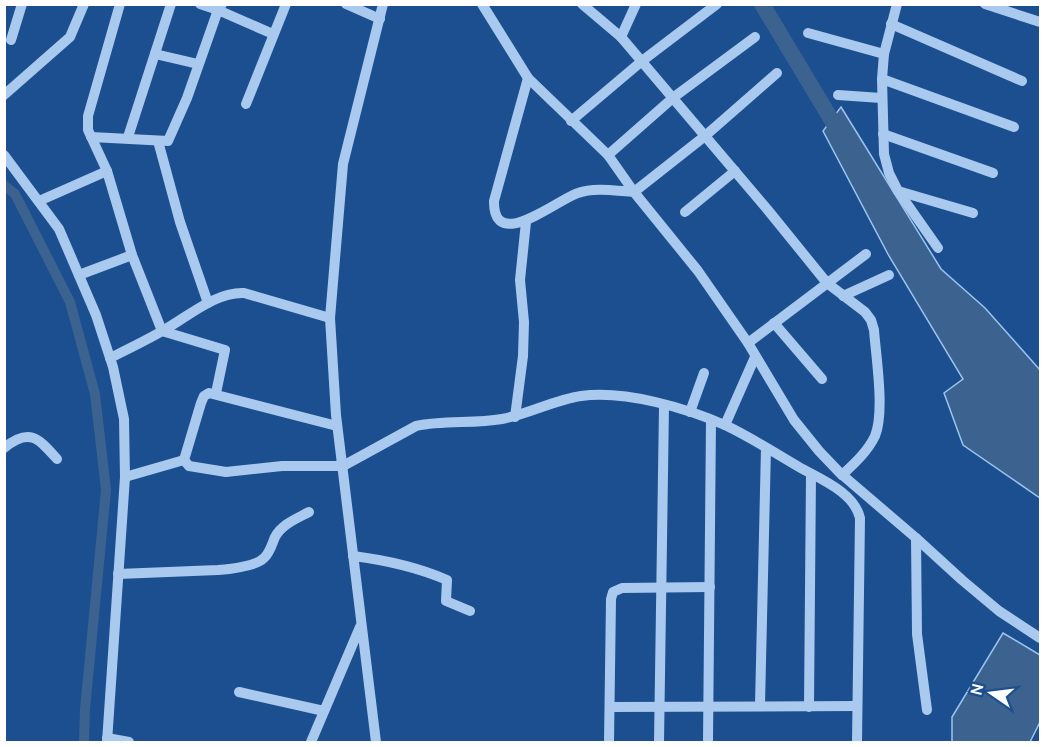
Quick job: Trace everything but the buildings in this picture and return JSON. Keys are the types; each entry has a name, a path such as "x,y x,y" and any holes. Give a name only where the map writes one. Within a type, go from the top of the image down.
{"street":[{"path":"11,40 22,4"},
{"path":"4,95 70,36 84,4"},
{"path":"120,4 87,124 107,171 132,255 162,331"},
{"path":"128,137 171,4"},
{"path":"200,4 220,7 273,34"},
{"path":"246,104 286,4"},
{"path":"346,4 380,19"},
{"path":"376,742 337,426 330,318 343,164 383,4"},
{"path":"482,4 528,78 608,154 634,192 698,271 748,343 794,420 819,452 962,580 999,611 1041,638"},
{"path":"621,37 636,4"},
{"path":"571,121 642,61 717,4"},
{"path":"985,4 1041,22"},
{"path":"895,5 884,54 882,79 885,163 897,190 938,248"},
{"path":"586,6 621,37 674,97 827,283 865,312 871,320 874,330 879,417 875,436 861,457 831,486"},
{"path":"92,137 128,137 165,142 171,138 220,7"},
{"path":"891,24 1022,81"},
{"path":"808,33 884,54"},
{"path":"608,154 674,97 755,37"},
{"path":"154,54 198,64"},
{"path":"528,78 497,189 494,210 496,217 513,224 526,222 581,191 634,192 705,136 777,73"},
{"path":"882,79 1014,127"},
{"path":"837,95 881,98"},
{"path":"883,135 993,173"},
{"path":"158,141 180,222 208,303"},
{"path":"4,155 59,229 96,315 110,358 124,419 125,477 107,740 129,742"},
{"path":"39,201 107,171"},
{"path":"686,212 735,171"},
{"path":"897,190 973,213"},
{"path":"515,417 523,356 524,322 520,280 526,222"},
{"path":"748,343 866,254"},
{"path":"79,275 132,255"},
{"path":"843,296 889,274"},
{"path":"110,358 225,295 244,293 330,318"},
{"path":"774,323 822,379"},
{"path":"162,331 225,350 216,393"},
{"path":"725,425 755,357"},
{"path":"690,412 704,373"},
{"path":"184,460 201,403 204,396 209,393 337,426"},
{"path":"184,460 189,466 226,472 282,466 343,466 416,426 429,423 479,423 515,417 580,396 603,395 634,398 690,412 725,425 811,474 855,503 860,518 857,742"},
{"path":"659,742 664,406"},
{"path":"708,742 711,420"},
{"path":"4,448 22,437 33,436 41,441 57,459"},
{"path":"760,705 766,448"},
{"path":"125,477 184,460"},
{"path":"809,707 811,474"},
{"path":"118,574 219,570 261,561 267,555 282,528 309,512"},
{"path":"916,538 917,634 927,710"},
{"path":"353,556 380,559 408,566 447,580 446,601 470,611"},
{"path":"609,742 611,599 613,592 622,588 710,587"},
{"path":"310,742 361,625"},
{"path":"239,692 324,711"},
{"path":"610,707 857,706"}],"water":[{"path":"841,107 941,269 985,308 1040,370 1040,498 963,445 944,393 963,379 889,256 823,131"},
{"path":"1003,633 1040,655 1040,722 1030,742 952,742 952,717"}],"waterway":[{"path":"762,4 843,139"},
{"path":"4,185 15,194 70,302 95,394 106,490 85,709 84,742"}]}
